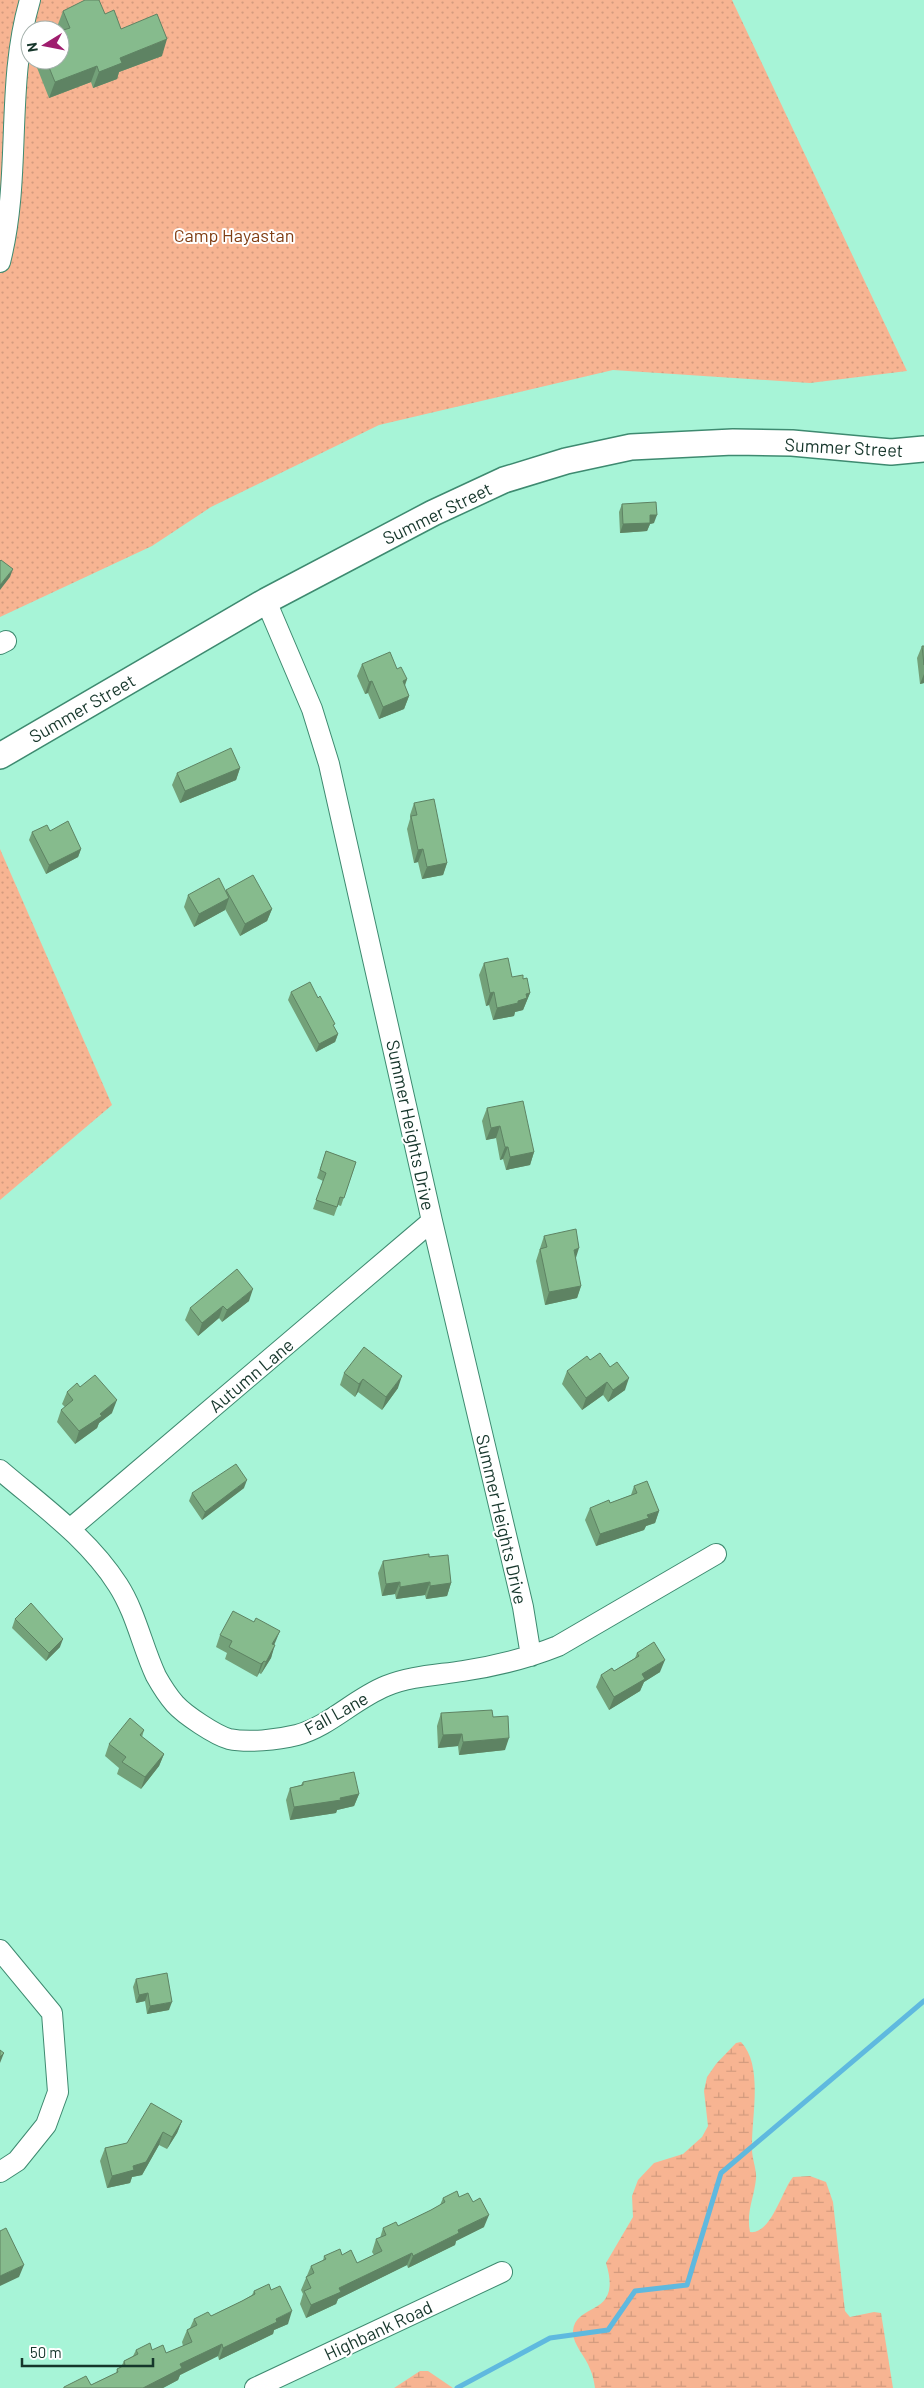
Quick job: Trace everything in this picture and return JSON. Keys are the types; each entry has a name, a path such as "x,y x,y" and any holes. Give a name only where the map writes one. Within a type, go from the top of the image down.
{"main road":[{"name":"Summer Street","path":"0,756 266,601 434,513 504,480 566,461 631,447 733,442 792,443 891,452 924,449"}],"street":[{"path":"0,262 5,241 14,171 13,132 21,30 30,0"},
{"name":"Summer Heights Drive","path":"266,601 312,709 330,764 432,1221 523,1608 531,1656"},
{"name":"Autumn Lane","path":"71,1528 432,1221"},
{"name":"Fall Lane","path":"0,1470 71,1528 95,1554 118,1585 133,1612 157,1676 175,1704 201,1724 228,1738 260,1740 297,1735 327,1722 358,1700 386,1686 417,1678 531,1656 558,1646 716,1554"},
{"path":"0,1950 52,2013 58,2092 46,2125 17,2161 0,2172"},
{"name":"Highbank Road","path":"254,2388 502,2272"}],"green space":[{"name":"Camp Hayastan","path":"0,0 732,0 907,371 810,383 613,370 379,425 211,507 152,546 0,617"},
{"path":"0,849 112,1105 0,1200"},
{"path":"741,2042 748,2052 752,2064 755,2093 752,2149 756,2176 750,2211 750,2232 757,2231 770,2219 793,2177 810,2176 826,2182 833,2202 845,2311 850,2317 874,2312 881,2313 893,2388 595,2388 591,2371 573,2336 576,2322 582,2315 604,2301 608,2293 610,2280 606,2263 633,2217 632,2196 638,2180 654,2163 683,2154 702,2137 708,2126 704,2091 707,2077 716,2064 736,2043"},
{"path":"420,2371 428,2371 453,2388 394,2388"}],"building":[{"path":"85,0 99,0 105,14 114,10 121,29 157,14 167,39 120,58 122,63 99,72 97,66 55,82 50,70 70,70 70,20 67,20 63,11"},
{"path":"656,502 657,515 650,515 650,523 623,524 622,504"},
{"path":"0,561 13,569 0,585"},
{"path":"922,646 924,646 924,665"},
{"path":"390,652 397,669 401,667 407,679 403,681 409,696 383,707 372,681 369,682 362,664"},
{"path":"231,748 240,768 185,791 177,773"},
{"path":"434,799 447,863 427,867 423,849 418,850 411,816 417,815 414,803"},
{"path":"68,821 81,849 49,865 32,832 47,825 50,831"},
{"path":"253,875 272,909 245,924 226,890"},
{"path":"219,878 229,898 199,914 188,895"},
{"path":"508,958 512,977 523,975 523,979 527,978 530,993 526,994 527,998 518,1001 518,1003 497,1008 494,992 490,993 484,963"},
{"path":"310,982 318,998 320,996 335,1024 333,1025 338,1034 319,1044 291,992"},
{"path":"523,1101 534,1152 510,1157 508,1147 505,1147 500,1126 491,1128 487,1108"},
{"path":"326,1151 356,1162 344,1198 340,1197 337,1207 316,1200 326,1173 320,1170"},
{"path":"576,1229 579,1248 574,1250 581,1286 549,1292 540,1249 547,1247 544,1236"},
{"path":"237,1269 253,1289 227,1310 223,1306 202,1323 190,1308"},
{"path":"364,1347 402,1376 386,1397 363,1379 359,1384 344,1373"},
{"path":"600,1353 610,1367 617,1362 629,1378 613,1390 607,1382 586,1398 567,1371 587,1356 590,1360"},
{"path":"95,1375 117,1400 100,1414 102,1416 79,1431 61,1410 73,1400 67,1392 77,1383 80,1387"},
{"path":"236,1464 247,1480 205,1512 192,1493"},
{"path":"647,1481 659,1511 647,1515 649,1518 600,1534 590,1508 609,1500 610,1503 637,1493 634,1486"},
{"path":"429,1554 429,1557 448,1555 451,1583 430,1586 430,1582 400,1587 400,1582 386,1584 383,1561"},
{"path":"31,1603 63,1639 49,1653 15,1619"},
{"path":"233,1611 254,1622 256,1618 280,1631 272,1644 275,1645 266,1662 264,1661 261,1664 229,1647 232,1641 220,1635"},
{"path":"654,1642 665,1660 642,1674 645,1679 614,1697 601,1675 612,1668 614,1671 639,1656 637,1653"},
{"path":"492,1710 493,1717 508,1716 509,1738 463,1742 462,1734 443,1735 441,1713"},
{"path":"130,1718 144,1730 140,1735 164,1754 145,1777 122,1762 126,1757 109,1744"},
{"path":"354,1772 359,1794 340,1798 341,1800 294,1807 290,1788 303,1785 303,1782"},
{"path":"167,1973 172,2002 150,2006 148,1993 139,1995 136,1979"},
{"path":"151,2103 182,2121 172,2137 163,2132 146,2162 133,2166 134,2170 112,2176 105,2148 127,2143"},
{"path":"457,2191 459,2197 468,2193 473,2202 480,2198 489,2215 458,2230 459,2233 413,2256 412,2253 339,2288 341,2292 311,2305 304,2291 311,2288 306,2277 314,2273 311,2266 326,2259 324,2256 340,2249 342,2255 351,2250 357,2263 382,2251 376,2239 386,2235 383,2228 396,2222 398,2226 431,2210 445,2202 443,2198"},
{"path":"6,2228 24,2265 0,2276 0,2231"},
{"path":"269,2284 271,2290 280,2286 292,2311 276,2319 277,2322 223,2348 222,2344 180,2364 182,2368 143,2388 64,2388 86,2376 91,2385 118,2372 117,2369 125,2365 124,2361 138,2354 136,2350 150,2343 152,2350 163,2345 166,2353 192,2342 187,2330 197,2325 194,2319 208,2312 211,2316 255,2294 254,2291"}],"waterway":[{"path":"457,2388 550,2338 608,2330 635,2291 687,2285 721,2173 924,2001"}]}
